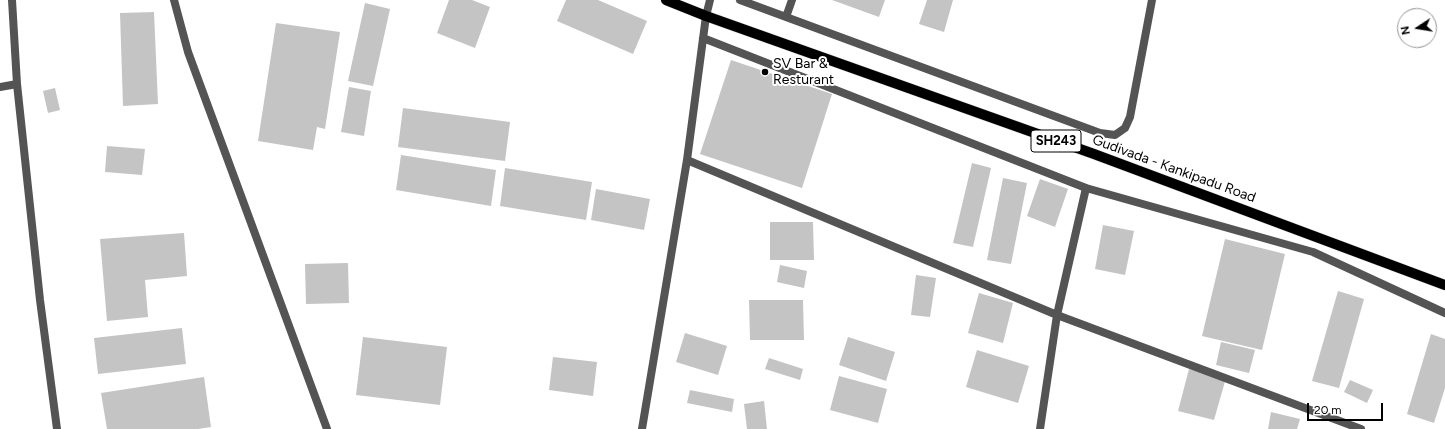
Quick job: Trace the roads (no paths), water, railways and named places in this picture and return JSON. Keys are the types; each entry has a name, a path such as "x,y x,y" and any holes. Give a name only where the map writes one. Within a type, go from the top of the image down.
{"main road":[{"name":"Gudivada - Kankipadu Road","path":"666,0 706,16 1086,151 1445,285"}],"street":[{"path":"12,0 18,84 40,300 57,429"},
{"path":"174,0 188,52 327,429"},
{"path":"642,429 686,160 706,16 710,0"},
{"path":"740,0 1100,133 1115,135 1125,128 1130,117 1152,0"},
{"path":"786,17 792,0"},
{"path":"703,38 1086,188 1313,252 1445,313"},
{"path":"0,87 18,84"},
{"path":"686,160 1057,314 1361,429"},
{"path":"1040,429 1057,314 1086,188"}],"place":[{"name":"SV Bar & Resturant","path":"765,72"}]}
